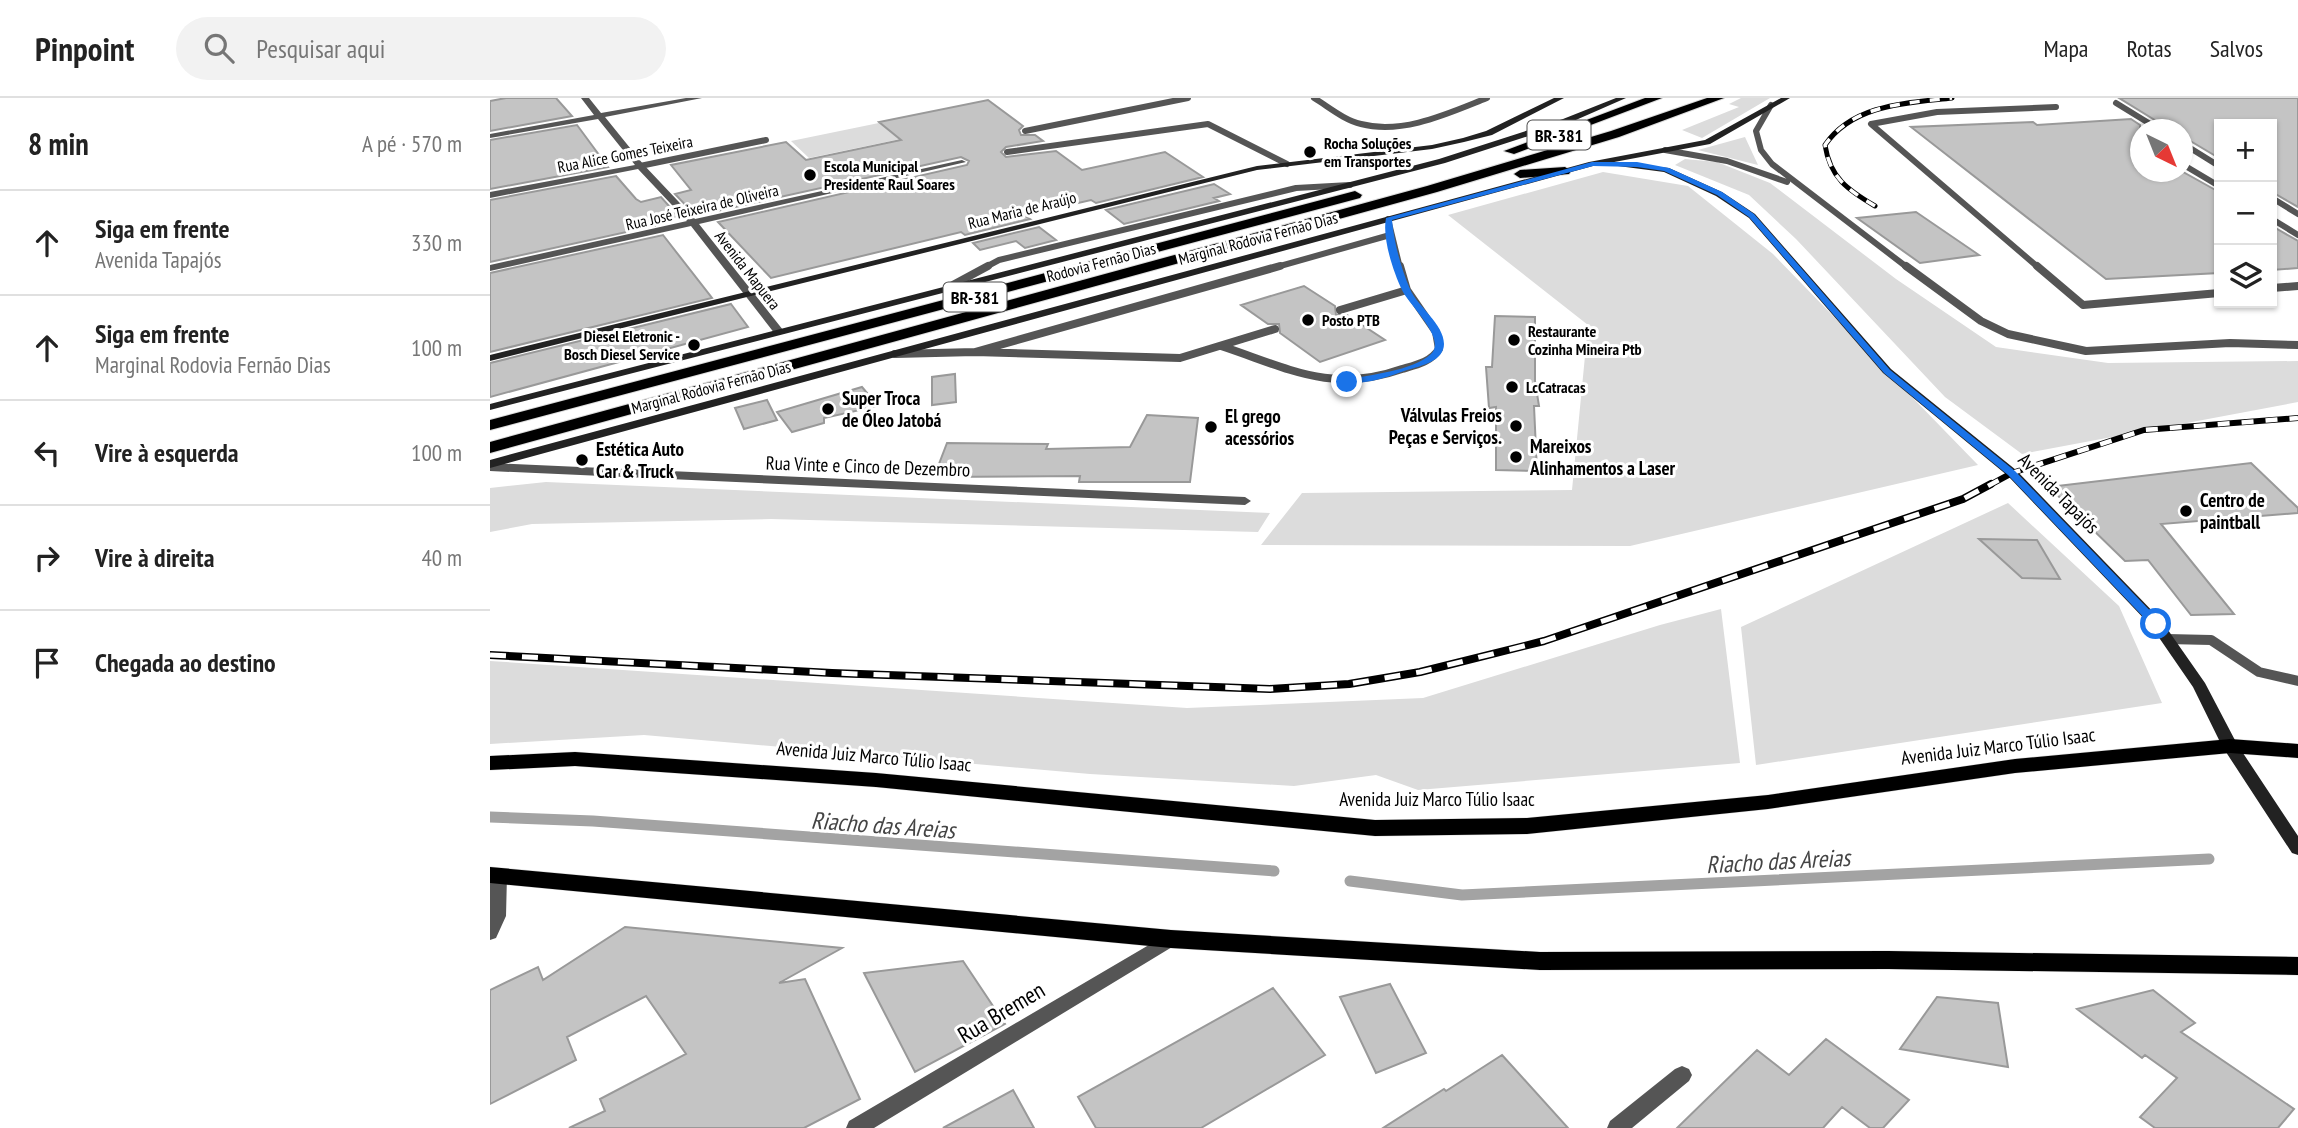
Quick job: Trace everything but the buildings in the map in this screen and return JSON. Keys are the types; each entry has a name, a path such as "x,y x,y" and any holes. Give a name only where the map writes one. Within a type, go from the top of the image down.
{"highway":[{"name":"Rodovia Fernão Dias","path":"490,425 1461,167 1583,127 1656,98"},
{"name":"Rodovia Fernão Dias","path":"490,448 1432,189 1615,134 1718,98"},
{"name":"BR-381","path":"1432,189 1540,171 1565,171"}],"main road":[{"name":"Rua Maria de Araújo","path":"490,358 1257,168 1464,141 1489,133 1560,98"},
{"name":"Marginal Rodovia Fernão Dias","path":"490,407 1353,184 1526,134 1622,98"},
{"name":"Marginal Rodovia Fernão Dias","path":"490,466 1565,171 1707,142 1786,98"},
{"name":"Avenida Tapajós","path":"1651,152 1666,170"},
{"name":"Avenida Tapajós","path":"1592,164 1637,164 1666,170 1719,194 1752,216 1887,372 2012,473 2167,639 2200,685 2230,746 2298,849"},
{"name":"Avenida Juiz Marco Túlio Isaac","path":"490,763 575,759 862,779 1375,828 1527,826 1768,802 2015,766 2230,746 2298,751"},
{"path":"494,875 795,906 1171,939 1540,961 1888,960 2298,966"}],"street":[{"name":"Avenida Mapuera","path":"585,98 640,166 694,223 779,332"},
{"path":"490,136 698,98"},
{"name":"Rua José Teixeira de Oliveira","path":"490,268 962,162"},
{"name":"Rua Alice Gomes Teixeira","path":"490,195 640,166"},
{"name":"Rua Vinte e Cinco de Dezembro","path":"490,466 1245,501"},
{"path":"490,933 498,916 494,875"},
{"name":"Rua Bremen","path":"856,1128 1171,939"},
{"path":"1617,1128 1682,1075"}],"lane":[{"path":"1025,131 1186,98"},
{"path":"1314,98 1362,125 1398,125 1438,118 1487,98"},
{"path":"2116,103 2142,119"},
{"path":"1771,105 1756,131 1760,150 1772,164 1953,302 1981,321 2008,334 2086,351 2230,343 2298,345"},
{"path":"2056,107 1937,112 1871,124 2083,305 2214,293"},
{"path":"1007,152 1208,124 1287,164"},
{"name":"Rua Alice Gomes Teixeira","path":"640,166 766,140"},
{"path":"1665,150 1727,161 1800,186"},
{"path":"2193,151 2214,163"},
{"path":"2193,171 2214,184"},
{"path":"2277,201 2298,214"},
{"path":"1221,346 1323,378 1347,382 1378,377 1436,355 1440,346 1438,336 1406,290 1388,219"},
{"path":"2277,222 2298,234"},
{"path":"975,352 1390,235"},
{"path":"2277,288 2298,286"},
{"path":"1340,310 1406,290"},
{"path":"895,354 975,352 1180,358 1275,329"},
{"path":"2167,639 2211,640 2259,672 2298,681"}],"shaded area":[{"path":"1741,98 1770,98 1702,138 1682,130 1739,107 1729,104"},
{"path":"913,116 934,132 809,158 791,141"},
{"path":"1745,137 1758,165 1698,150"},
{"path":"1685,159 1717,162 1770,183 1896,279 1996,347 2108,363 2298,361 2298,402 2022,454 1945,397 1796,239 1749,195 1675,165"},
{"path":"1603,172 1688,186 1773,254 1978,465 1630,546 1261,545 1302,493 1572,490 1588,325 1448,215"},
{"path":"546,482 1270,513 1258,532 771,519 532,524 490,532 490,488"},
{"path":"2008,503 2119,606 2162,703 1756,765 1741,627"},
{"path":"1721,609 1740,763 1418,790 1376,775 1294,786 1090,774 644,735 490,744 490,661 1187,708 1423,698 1660,625"}],"waterway":[{"name":"Riacho das Areias","path":"490,817 593,821 1274,871"},
{"name":"Riacho das Areias","path":"1350,881 1462,895 2209,859"}],"railway":[{"path":"1875,206 1856,194 1836,175 1825,145 1837,131 1866,113 1899,104 1952,98"},
{"path":"1988,486 2012,473 2144,430 2298,418"},
{"path":"490,655 832,673 1270,689 1349,684 1420,672 1544,641 1963,499 1991,484"}],"place":[{"name":"Rocha Soluções em Transportes","path":"1310,152"},
{"name":"Escola Municipal Presidente Raul Soares","path":"810,175"},
{"name":"Posto PTB","path":"1308,320"},
{"name":"Restaurante Cozinha Mineira Ptb","path":"1514,340"},
{"name":"Diesel Eletronic - Bosch Diesel Service","path":"694,345"},
{"name":"LcCatracas","path":"1512,387"},
{"name":"Super Troca de Óleo Jatobá","path":"828,409"},
{"name":"Válvulas Freios Peças e Serviços.","path":"1516,426"},
{"name":"El grego acessórios","path":"1211,427"},
{"name":"Mareixos Alinhamentos a Laser","path":"1516,457"},
{"name":"Estética Auto Car & Truck","path":"582,460"},
{"name":"Centro de paintball","path":"2186,511"}],"route":[{"path":"1347,382 1378,377 1423,362 1436,355 1440,346 1438,336 1406,290 1388,219 1592,164 1637,164 1666,170 1734,202 1752,216 1783,248 1887,372 2012,473 2156,624"}]}
